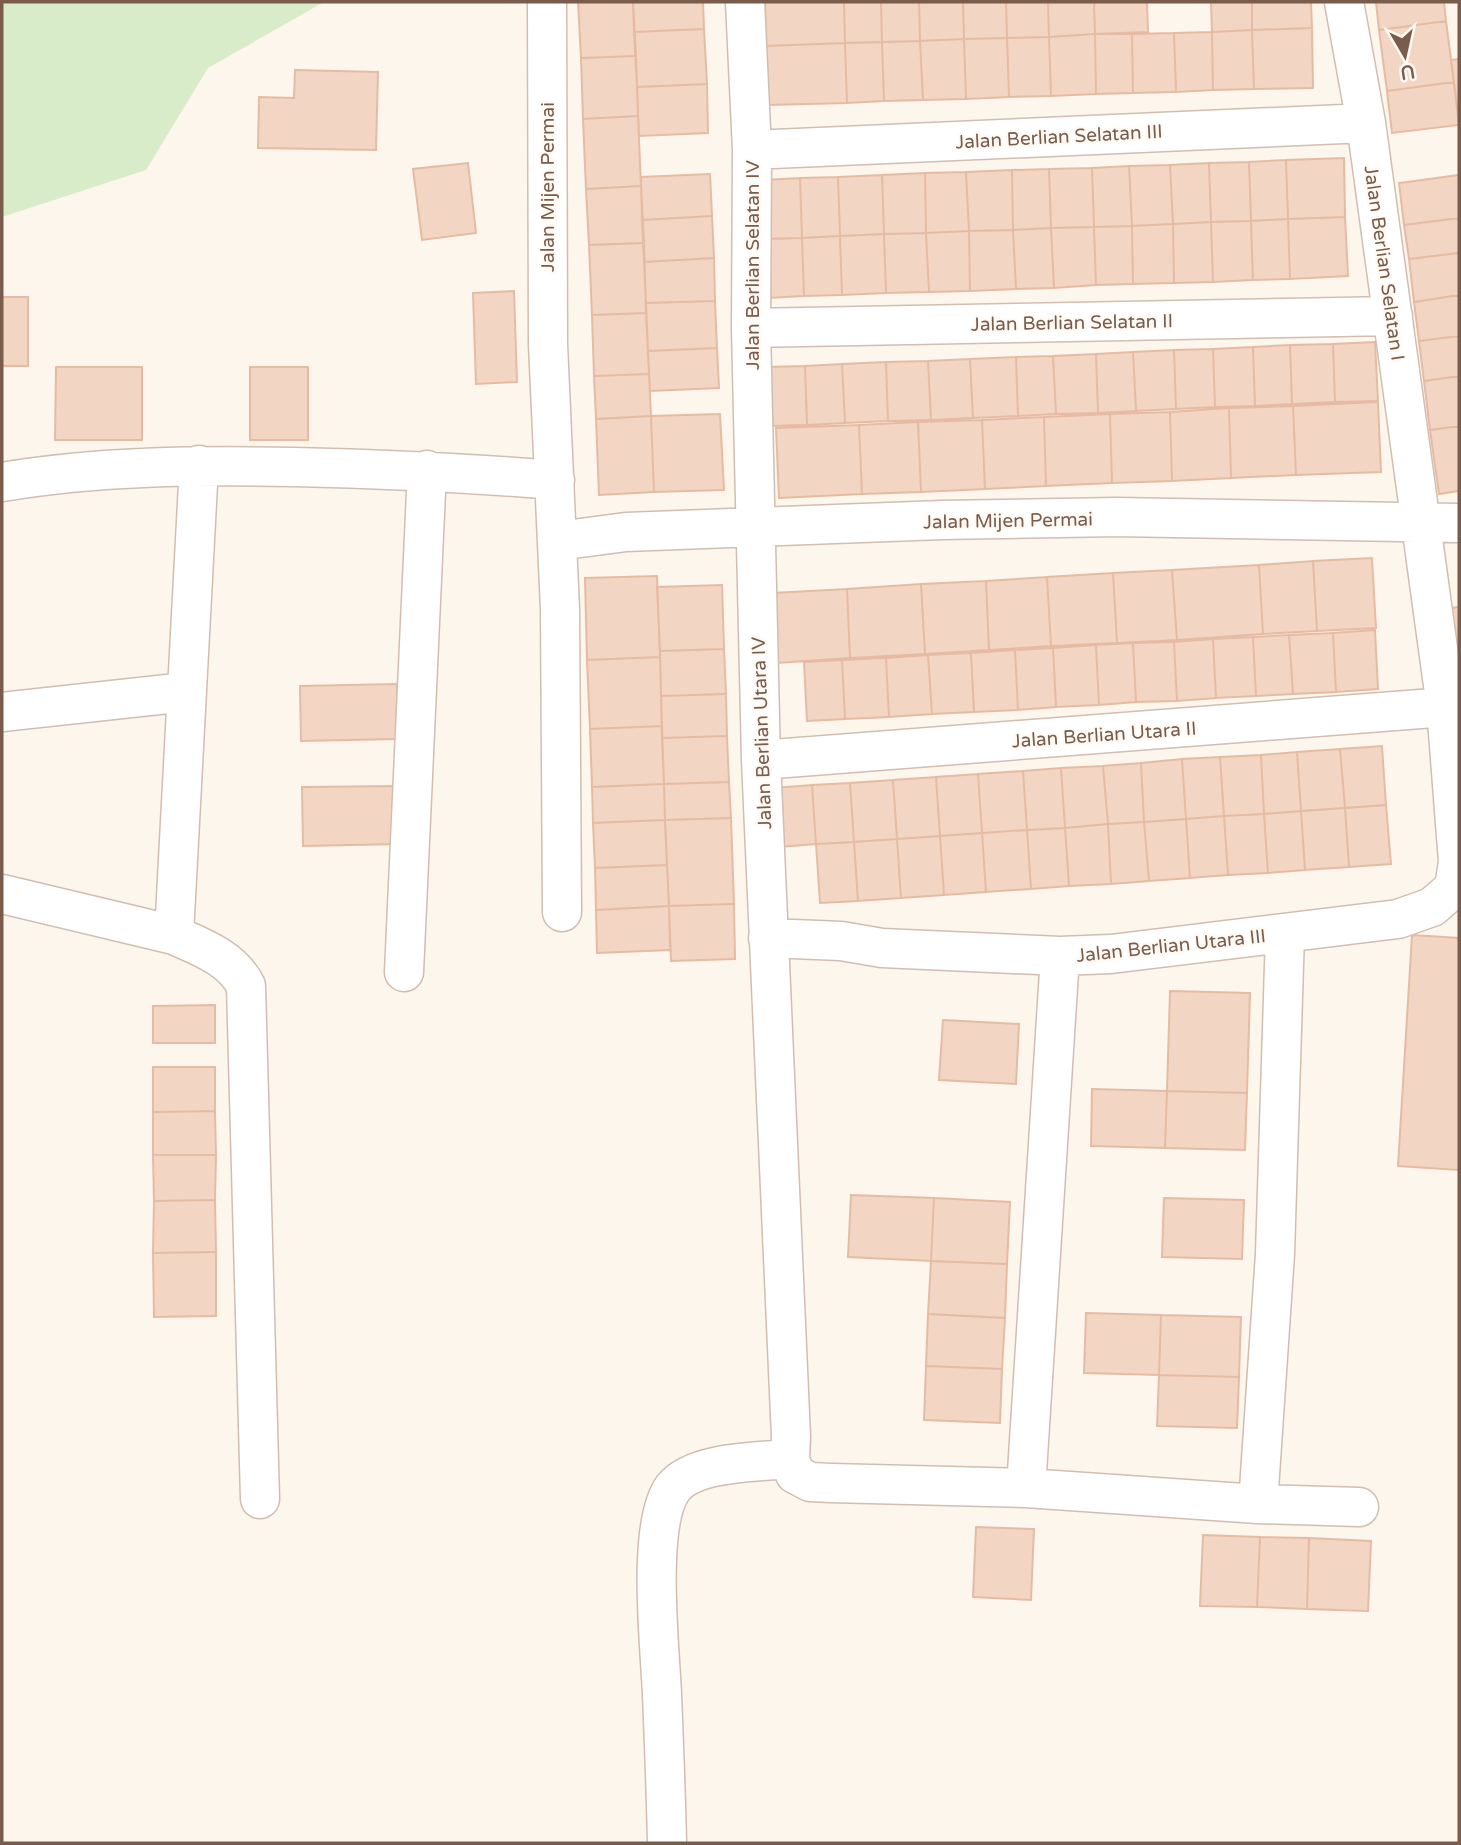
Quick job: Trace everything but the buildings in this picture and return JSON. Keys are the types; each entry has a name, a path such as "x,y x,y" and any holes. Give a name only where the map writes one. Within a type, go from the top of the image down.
{"street":[{"name":"Jalan Mijen Permai","path":"547,2 548,344 558,541 562,912"},
{"name":"Jalan Berlian Selatan IV","path":"745,2 752,149 751,328 755,527"},
{"name":"Jalan Berlian Selatan I","path":"1344,2 1366,123 1446,708 1458,862"},
{"name":"Jalan Berlian Selatan III","path":"752,149 1366,123"},
{"name":"Jalan Berlian Selatan II","path":"751,328 1393,316"},
{"path":"2,482 42,476 199,465 427,470 555,480"},
{"path":"174,934 199,465"},
{"path":"404,972 427,470"},
{"name":"Jalan Mijen Permai","path":"558,541 626,533 942,520 1117,517 1459,523"},
{"name":"Jalan Berlian Utara IV","path":"755,527 761,760 790,1459"},
{"path":"2,712 186,692"},
{"name":"Jalan Berlian Utara II","path":"761,760 1446,708"},
{"name":"Jalan Berlian Utara III","path":"768,938 841,941 882,948 1060,956 1111,954 1398,919 1432,907 1454,888 1458,862"},
{"path":"2,894 174,934 230,964 239,972 246,986 260,1499"},
{"path":"1258,1504 1275,1254 1285,933"},
{"path":"1026,1488 1060,956"},
{"path":"667,1843 658,1550 661,1517 673,1489 688,1477 706,1469 790,1459 795,1474 810,1482 1026,1488 1258,1504 1359,1507"}],"green space":[{"path":"2,2 324,2 208,68 146,170 2,217"}]}
